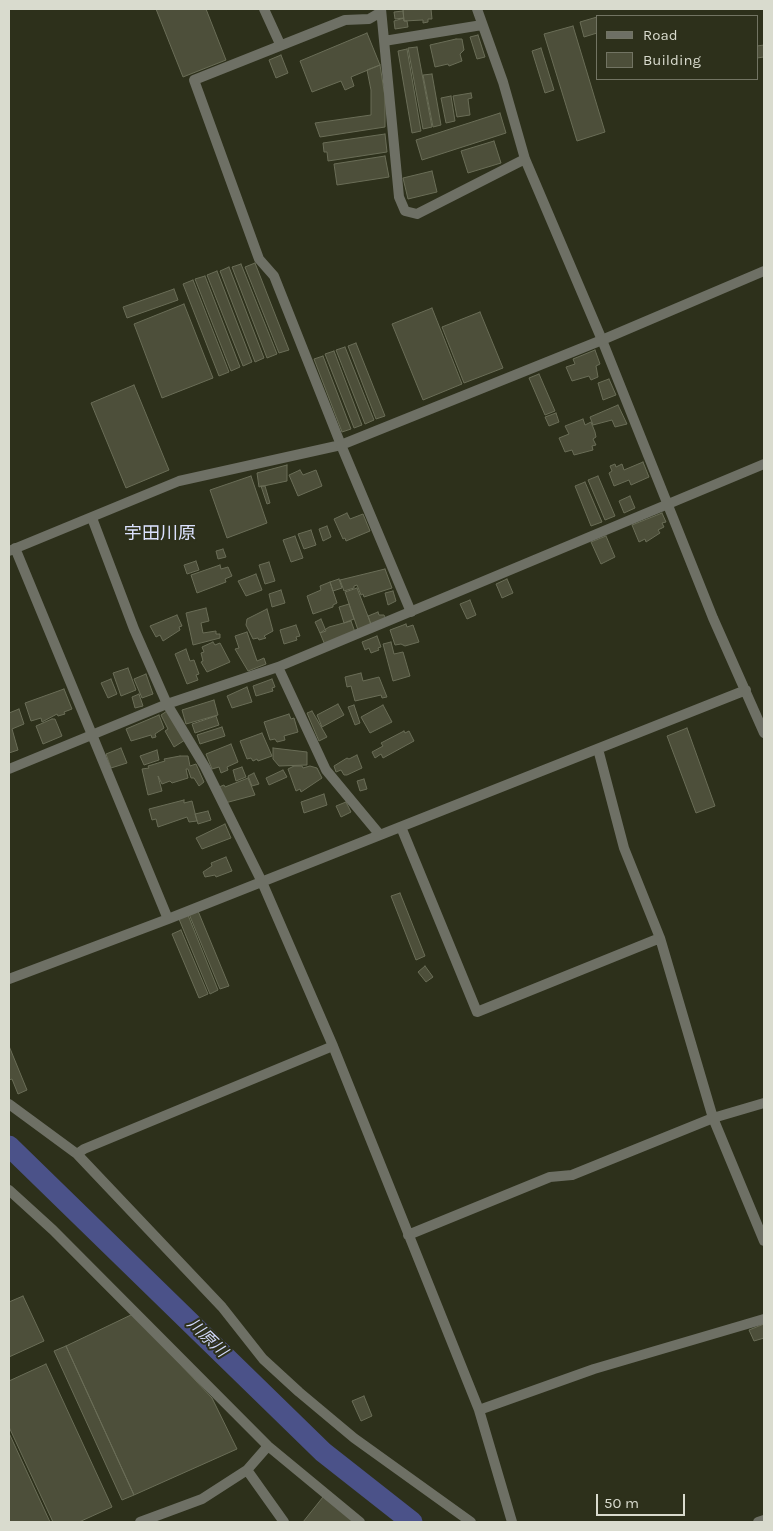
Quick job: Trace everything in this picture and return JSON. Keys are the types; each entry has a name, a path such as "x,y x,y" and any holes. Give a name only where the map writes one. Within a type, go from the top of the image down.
{"street":[{"path":"264,9 280,44"},
{"path":"477,9 503,82 526,159 602,340 713,618 764,733"},
{"path":"411,612 341,445 274,276 259,259 194,80 280,44 345,20 369,18 381,11 399,198 405,211 417,214 526,159"},
{"path":"384,41 482,25"},
{"path":"168,919 94,734 68,681 12,550 179,481 341,445 602,340 764,271"},
{"path":"9,769 166,704 278,667 764,464"},
{"path":"92,518 134,629 166,704 205,767 262,882 333,1046 480,1410 512,1522"},
{"path":"278,667 326,770 380,835"},
{"path":"9,979 168,919 746,690"},
{"path":"598,748 624,848 660,938 713,1118 764,1241"},
{"path":"401,827 477,1012 660,938"},
{"path":"78,1154 333,1046"},
{"path":"408,1235 550,1177 572,1175 713,1118 764,1103"},
{"path":"9,1104 78,1154 222,1307 263,1359 354,1438 471,1522"},
{"path":"9,1190 53,1230 268,1446 360,1522"},
{"path":"480,1410 594,1369 764,1319"},
{"path":"140,1522 202,1499 247,1470 268,1446"},
{"path":"247,1470 284,1522"},
{"path":"758,1522 764,1520"}],"building":[{"path":"156,9 206,9 226,60 183,77"},
{"path":"431,9 432,19 428,19 428,22 423,23 423,20 404,21 403,10"},
{"path":"403,11 404,18 395,19 394,12"},
{"path":"596,17 596,33 584,37 580,22"},
{"path":"404,18 404,21 407,21 408,27 395,29 394,21"},
{"path":"573,26 605,132 577,141 544,34"},
{"path":"367,33 380,65 351,77 354,86 345,90 341,81 312,92 300,61"},
{"path":"478,35 485,57 477,59 470,37"},
{"path":"462,39 464,50 460,54 462,61 449,66 448,64 435,67 430,45"},
{"path":"764,45 764,57 758,58 758,46"},
{"path":"417,47 432,127 423,129 408,48"},
{"path":"541,48 554,90 545,93 532,51"},
{"path":"407,49 421,131 412,133 398,51"},
{"path":"281,55 288,73 276,78 269,60"},
{"path":"380,65 385,97 385,127 320,137 315,123 371,115 371,90 367,70"},
{"path":"432,74 441,125 433,127 423,75"},
{"path":"471,93 472,98 468,99 470,115 457,117 453,96"},
{"path":"451,96 455,121 446,123 441,98"},
{"path":"500,113 506,133 422,160 416,140"},
{"path":"385,134 387,152 328,161 327,152 324,152 323,143"},
{"path":"494,141 501,163 468,173 461,151"},
{"path":"385,156 389,177 337,185 334,164"},
{"path":"432,171 437,192 408,199 403,178"},
{"path":"255,263 289,350 279,353 245,267"},
{"path":"241,264 277,354 267,358 232,267"},
{"path":"229,267 264,358 255,362 220,271"},
{"path":"217,271 252,362 243,366 207,275"},
{"path":"205,276 240,367 231,371 195,279"},
{"path":"193,280 229,372 219,376 183,284"},
{"path":"174,289 178,300 127,318 123,307"},
{"path":"184,304 213,378 162,398 134,324"},
{"path":"432,308 462,384 423,400 392,324"},
{"path":"480,312 503,368 464,383 442,327"},
{"path":"356,343 385,416 376,419 348,346"},
{"path":"345,347 374,420 365,424 336,350"},
{"path":"595,350 600,364 596,366 598,377 591,380 589,376 572,381 566,367 575,364 573,359"},
{"path":"334,351 362,425 354,428 325,354"},
{"path":"323,356 351,429 342,432 314,359"},
{"path":"539,374 555,411 545,415 529,378"},
{"path":"609,379 616,395 603,400 598,383"},
{"path":"134,385 169,470 126,488 91,403"},
{"path":"618,405 627,424 615,427 612,420 593,425 590,417"},
{"path":"556,413 559,422 549,426 545,417"},
{"path":"583,419 585,425 591,422 595,432 596,437 593,439 596,445 592,446 593,450 574,455 572,450 565,452 559,438 569,434 565,426"},
{"path":"643,462 649,477 631,485 629,480 614,486 609,473 612,471 610,466 615,464 616,467 622,464 624,470"},
{"path":"287,465 287,481 259,487 257,473"},
{"path":"300,470 303,475 316,470 322,486 298,496 289,475"},
{"path":"251,476 267,523 227,538 210,490"},
{"path":"598,476 615,516 605,520 588,480"},
{"path":"585,482 602,522 591,526 575,486"},
{"path":"261,486 265,486 270,503 267,504"},
{"path":"630,496 635,508 624,513 619,501"},
{"path":"347,513 350,519 363,514 370,531 346,541 345,538 343,539 334,519"},
{"path":"662,513 666,522 662,523 664,527 658,530 660,533 646,542 645,539 639,542 632,525"},
{"path":"327,526 331,537 323,541 319,529"},
{"path":"311,530 316,545 304,549 298,534"},
{"path":"295,536 303,558 291,562 283,540"},
{"path":"606,536 615,557 601,564 591,542"},
{"path":"223,549 226,557 218,559 216,551"},
{"path":"196,561 199,570 187,574 184,565"},
{"path":"269,562 275,581 265,584 259,565"},
{"path":"220,565 221,569 228,567 232,576 225,579 226,582 197,593 191,575"},
{"path":"385,569 392,588 364,597 363,594 361,595 357,585 344,591 340,580"},
{"path":"256,574 262,590 246,596 238,581"},
{"path":"339,579 342,588 333,591 330,582"},
{"path":"507,579 513,593 502,598 496,584"},
{"path":"330,582 337,603 333,607 313,614 307,596 321,590 320,586"},
{"path":"357,588 371,624 358,630 345,592"},
{"path":"281,590 285,603 272,607 269,594"},
{"path":"393,591 396,601 388,605 385,593"},
{"path":"470,600 476,615 467,619 460,604"},
{"path":"349,604 354,619 344,623 339,607"},
{"path":"206,608 209,621 201,623 203,633 216,631 216,634 220,634 220,638 193,645 186,613"},
{"path":"267,609 273,631 264,636 266,638 253,639 246,625 247,619"},
{"path":"378,612 379,615 384,615 386,619 371,625 368,616"},
{"path":"177,615 182,626 179,627 180,630 163,641 160,635 156,637 150,626"},
{"path":"321,619 326,631 320,633 315,622"},
{"path":"351,621 355,632 325,645 320,633 329,627"},
{"path":"406,624 407,627 413,625 419,642 405,646 401,644 395,645 390,630"},
{"path":"296,625 300,636 296,637 297,640 284,644 280,630"},
{"path":"247,632 257,661 264,658 266,664 248,671 235,649 239,648 235,636"},
{"path":"377,636 381,647 378,648 379,650 371,653 369,648 365,650 362,642"},
{"path":"213,642 215,645 220,643 230,662 207,672 201,662 203,661 201,653 204,652 202,647"},
{"path":"391,642 394,654 403,652 410,676 393,681 383,644"},
{"path":"186,649 190,661 194,660 199,674 196,675 198,680 187,684 175,654"},
{"path":"128,668 136,690 121,696 113,673"},
{"path":"361,673 363,681 379,677 387,697 382,698 381,695 355,701 351,686 347,687 345,677"},
{"path":"146,674 153,694 142,698 134,679"},
{"path":"111,679 117,694 108,698 101,683"},
{"path":"272,679 275,687 272,688 273,691 256,696 253,686"},
{"path":"247,687 252,702 232,708 227,696"},
{"path":"64,689 72,709 64,712 65,714 58,716 57,714 42,722 41,718 31,721 25,703"},
{"path":"139,694 143,706 135,708 132,697"},
{"path":"214,700 218,715 186,724 182,710"},
{"path":"338,704 344,715 322,727 317,715"},
{"path":"354,705 360,723 355,725 348,707"},
{"path":"383,705 392,722 370,733 361,717"},
{"path":"19,709 24,724 12,729 18,750 9,753 9,713"},
{"path":"167,711 185,740 174,747 165,731 168,729 161,715"},
{"path":"312,711 327,737 319,741 307,713"},
{"path":"289,714 291,719 294,718 298,732 284,736 285,740 277,742 275,739 270,740 264,722"},
{"path":"159,715 164,728 155,734 156,737 152,738 151,735 131,741 126,729"},
{"path":"216,716 219,725 195,733 192,724"},
{"path":"55,719 62,736 43,744 36,726"},
{"path":"222,727 225,736 200,744 197,735"},
{"path":"687,728 715,806 696,813 667,736"},
{"path":"404,731 405,733 409,731 414,741 383,758 381,754 375,758 372,752 383,746 381,743"},
{"path":"262,733 272,756 258,761 257,759 253,761 251,758 247,759 240,741"},
{"path":"231,744 238,762 227,767 228,770 221,773 219,767 212,769 206,754"},
{"path":"121,748 127,763 111,768 106,754"},
{"path":"273,748 307,752 307,765 279,766 273,759"},
{"path":"157,750 159,760 144,765 140,756"},
{"path":"357,755 362,768 347,775 344,775 341,770 336,772 334,766 347,758 349,759"},
{"path":"188,756 190,766 196,764 204,782 199,786 194,778 191,778 188,769 186,769 188,778 172,783 170,781 162,784 158,776 162,791 148,795 142,769 165,761 164,759"},
{"path":"294,766 317,768 322,778 301,792 300,789 296,791 288,769"},
{"path":"242,767 246,777 236,781 233,770"},
{"path":"283,770 287,777 269,785 266,778"},
{"path":"254,773 259,784 252,786 248,776"},
{"path":"248,778 255,795 225,803 219,787 224,785 225,787"},
{"path":"364,779 367,789 360,791 357,781"},
{"path":"324,794 327,805 304,813 301,802"},
{"path":"184,800 184,803 192,801 197,821 189,822 187,817 158,827 156,819 152,820 149,809"},
{"path":"346,802 351,812 341,817 336,806"},
{"path":"208,811 211,820 198,824 195,814"},
{"path":"225,824 231,838 202,849 196,838"},
{"path":"226,857 232,871 216,877 215,875 205,877 203,872 212,866 211,863"},
{"path":"400,893 425,956 416,960 391,896"},
{"path":"198,911 229,986 220,989 189,914"},
{"path":"188,915 218,990 210,994 179,919"},
{"path":"181,930 208,994 199,998 172,934"},
{"path":"425,966 433,977 426,982 418,972"},
{"path":"9,1046 27,1090 18,1094 12,1079 9,1080"},
{"path":"23,1296 44,1341 9,1357 9,1302"},
{"path":"133,1314 212,1398 237,1449 134,1495 66,1346"},
{"path":"764,1324 764,1338 754,1341 749,1330"},
{"path":"66,1346 134,1495 122,1500 54,1351"},
{"path":"46,1364 112,1507 79,1522 53,1522 9,1427 9,1381"},
{"path":"364,1396 372,1416 361,1421 352,1401"},
{"path":"9,1433 50,1522 9,1522"},
{"path":"323,1497 355,1522 303,1522"}],"waterway":[{"name":"川原川","path":"9,1146 323,1452 412,1522"}],"district":[{"name":"宇田川原","path":"160,534"}]}
